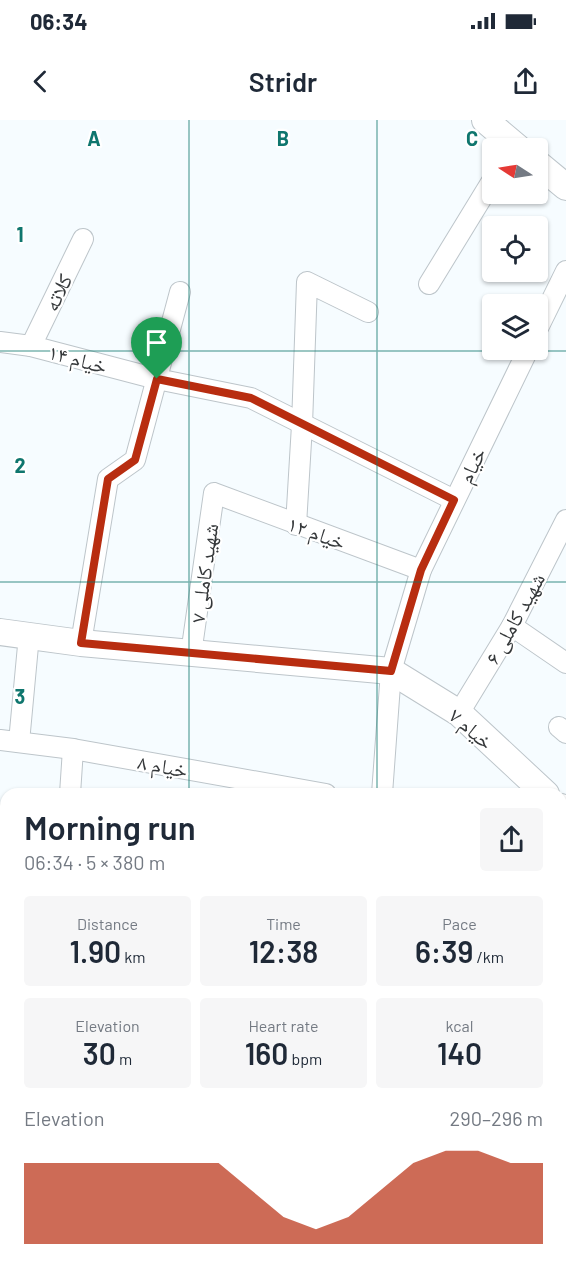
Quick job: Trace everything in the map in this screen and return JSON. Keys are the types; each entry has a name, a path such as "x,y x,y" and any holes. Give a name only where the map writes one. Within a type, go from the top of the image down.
{"street":[{"path":"485,120 505,138"},
{"path":"548,173 566,187"},
{"path":"429,285 482,198"},
{"name":"کلاته","path":"31,346 83,239"},
{"path":"548,308 566,271"},
{"path":"296,525 307,282 369,312"},
{"path":"81,643 108,479 135,460 180,292"},
{"name":"خیام ۱۴","path":"1,347 31,346 157,379 251,398 454,500"},
{"name":"خیام","path":"382,788 391,671 421,570 523,360"},
{"name":"خیام ۱۲","path":"214,493 421,570"},
{"name":"شهید کاملی ۷","path":"191,654 214,493"},
{"name":"شهید کاملی ۶","path":"459,713 512,626 566,520"},
{"path":"512,626 566,663"},
{"path":"0,632 191,654 391,671"},
{"path":"9,741 29,635"},
{"name":"خیام ۷","path":"391,671 459,713 540,788"},
{"name":"خیام ۸","path":"9,741 74,749 292,788"},
{"path":"71,788 74,749"}],"route":[{"path":"157,379 251,398 454,500 421,570 391,671 81,643 108,479 135,460 157,379"}]}
